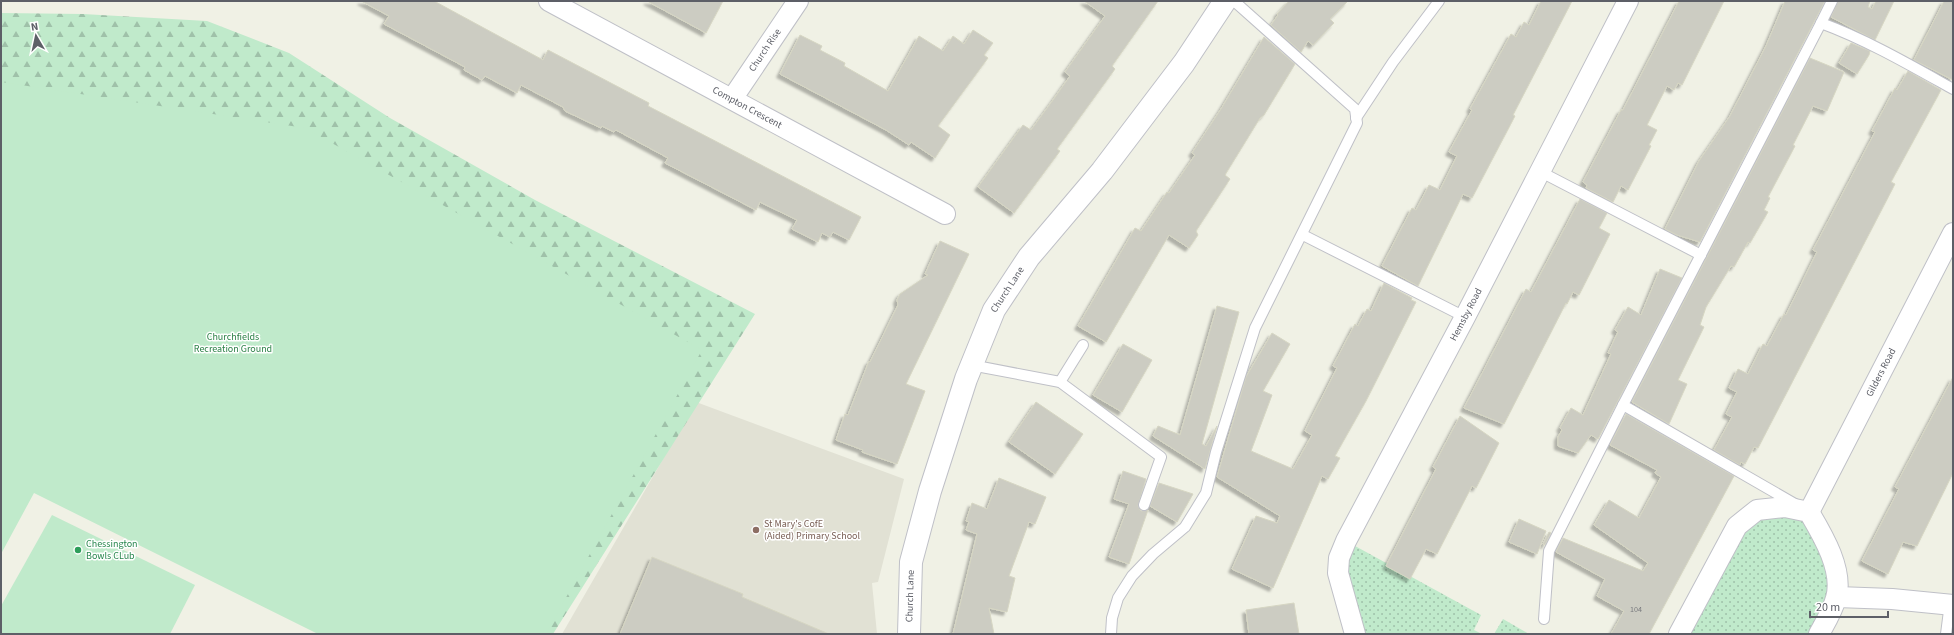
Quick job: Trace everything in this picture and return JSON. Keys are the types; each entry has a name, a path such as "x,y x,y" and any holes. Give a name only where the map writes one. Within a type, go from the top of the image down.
{"street":[{"name":"Compton Crescent","path":"550,1 945,214"},
{"name":"Church Rise","path":"732,99 798,1"},
{"name":"Church Lane","path":"909,634 911,562 930,491 971,365 994,310 1029,257 1111,159 1184,63 1224,1"},
{"name":"Hemsby Road","path":"1355,634 1338,573 1339,558 1346,541 1465,317 1628,1"},
{"name":"Gilders Road","path":"1809,512 1953,233"},
{"path":"1678,634 1737,526 1757,510 1785,507 1809,512 1825,538 1836,570 1837,597 1819,634"},
{"path":"1837,597 1952,603"}],"lane":[{"path":"1111,634 1112,618 1118,598 1132,576 1153,554 1185,527 1206,493 1216,452 1256,328 1357,123 1355,110 1234,1"},
{"path":"1356,118 1393,62 1439,1"},
{"path":"1544,619 1549,550 1832,1"},
{"path":"1821,23 1847,33 1878,48 1953,89"},
{"path":"1539,171 1701,255"},
{"path":"1303,235 1465,317"},
{"path":"1060,382 1083,345"},
{"path":"971,365 1060,382 1162,457 1144,505"},
{"path":"1623,405 1809,512"},
{"path":"1946,634 1952,603"}],"shaded area":[{"name":"St Mary's CofE (Aided) Primary School","path":"696,402 904,479 878,582 872,583 877,634 562,634"}],"green space":[{"name":"Churchfields Recreation Ground","path":"1,13 83,14 207,21 289,53 390,118 535,200 755,314 553,634 467,634 1,154"},
{"name":"Churchfields Recreation Ground","path":"1,82 305,128 702,350 546,634 318,634 34,493 1,554"},
{"path":"1757,510 1809,512 1836,570 1819,634 1679,634"},
{"name":"Chessington Bowls CLub","path":"52,515 195,585 170,634 1,634 1,606"},
{"path":"1346,541 1481,615 1474,630 1482,634 1355,634 1342,589"},
{"path":"1503,619 1529,634 1494,634"}],"building":[{"path":"361,1 434,1 543,60 548,50 649,103 648,106 861,217 849,240 833,232 830,237 822,233 818,242 792,229 797,220 760,202 756,210 665,163 668,158 616,130 614,132 602,126 601,128 565,111 563,107 521,85 517,93 485,76 482,80 464,70 465,67 384,24 389,16"},
{"path":"647,1 723,1 706,33"},
{"path":"1084,1 1158,1 1112,66 1115,69 1057,149 1060,151 1014,213 978,187 1023,125 1031,130 1070,76 1065,72 1105,16"},
{"path":"1289,1 1348,1 1330,19 1334,23 1313,45 1308,41 1301,52 1271,25 1278,15 1277,14"},
{"path":"1541,1 1572,1 1513,115 1515,116 1472,198 1463,194 1418,286 1382,266 1412,208 1416,210 1429,185 1440,190 1457,156 1449,152 1472,110 1470,109 1511,34 1516,37 1524,22 1529,25"},
{"path":"1679,1 1724,1 1682,85 1678,83 1674,90 1667,86 1647,125 1657,130 1649,145 1651,146 1628,190 1621,186 1613,202 1586,188 1587,185 1583,182 1621,110 1623,110"},
{"path":"1785,1 1825,1 1700,242 1677,235 1665,229 1699,161 1730,116 1766,46"},
{"path":"1838,1 1870,1 1868,7 1872,9 1876,1 1894,1 1875,40 1831,17"},
{"path":"1944,1 1953,1 1953,80 1914,60"},
{"path":"973,30 993,43 984,55 988,58 938,126 950,135 935,158 911,142 909,145 886,130 780,74 800,35 822,46 820,50 845,63 844,66 888,91 919,36 943,51 953,36 964,44"},
{"path":"1264,37 1295,64 1225,175 1230,179 1196,231 1198,235 1189,248 1169,235 1106,342 1078,326 1135,228 1141,231 1167,192 1169,193 1195,155 1192,153 1221,109"},
{"path":"1851,43 1870,51 1857,74 1839,63"},
{"path":"1810,58 1844,72 1827,111 1813,106 1793,145 1795,146 1768,197 1770,198 1764,210 1768,212 1750,243 1748,242 1734,267 1731,266 1706,307 1700,325 1704,327 1678,380 1687,384 1669,424 1632,402"},
{"path":"1908,71 1941,90 1891,182 1895,184 1758,448 1754,447 1745,464 1741,462 1740,465 1714,450 1732,417 1726,414 1737,392 1729,388 1738,369 1748,374 1763,344 1767,346 1784,314 1786,315 1817,252 1813,250 1875,132 1872,131 1895,88 1897,90"},
{"path":"1580,199 1607,213 1599,228 1610,234 1579,295 1573,292 1567,304 1566,303 1504,424 1464,408 1526,289 1531,292"},
{"path":"940,241 969,254 906,384 925,391 897,464 862,452 863,450 836,440 845,414 848,415 869,361 870,362 898,305 897,300 900,294 928,275 925,274"},
{"path":"1660,269 1682,278 1598,439 1591,435 1578,453 1558,446 1558,437 1562,430 1560,428 1571,408 1583,415 1611,354 1608,353 1618,332 1615,330 1628,307 1641,315"},
{"path":"1384,283 1412,298 1411,300 1416,302 1366,401 1335,456 1340,458 1328,479 1322,476 1273,588 1232,569 1256,516 1277,523 1280,516 1217,477 1246,377 1272,333 1290,344 1263,391 1272,395 1251,451 1293,469 1312,435 1305,431 1337,368 1333,366 1355,324 1358,326 1367,309 1371,311"},
{"path":"1217,306 1239,312 1202,444 1206,446 1217,426 1205,469 1153,436 1158,426 1180,435"},
{"path":"1123,344 1152,360 1122,412 1093,395"},
{"path":"1953,377 1953,473 1917,546 1903,542 1888,574 1862,561 1899,489 1895,487"},
{"path":"1036,402 1083,434 1055,474 1009,442"},
{"path":"1626,414 1734,476 1649,634 1611,634 1624,611 1597,596 1605,579 1556,552 1563,538 1643,571 1648,563 1594,525 1609,500 1639,518 1661,477 1655,473 1657,470 1610,445"},
{"path":"1460,416 1499,443 1476,488 1472,486 1437,554 1426,549 1410,579 1386,566 1436,469 1433,467"},
{"path":"1123,471 1146,479 1138,506 1141,511 1148,510 1129,564 1109,557 1129,504 1114,499"},
{"path":"999,478 1046,497 1035,524 1029,522 1009,576 1015,578 1007,612 989,608 994,634 953,634 977,534 966,530 969,522 966,521 972,503 987,509"},
{"path":"1159,483 1193,494 1177,522 1150,506"},
{"path":"1519,519 1546,531 1537,554 1509,542"},
{"path":"1549,532 1551,533 1545,545 1543,544"},
{"path":"652,557 743,594 742,597 829,634 620,634"},
{"path":"1294,603 1299,634 1249,634 1246,610"}],"place":[{"name":"St Mary's CofE (Aided) Primary School","path":"756,530"},
{"name":"Chessington Bowls CLub","path":"78,550"}]}
